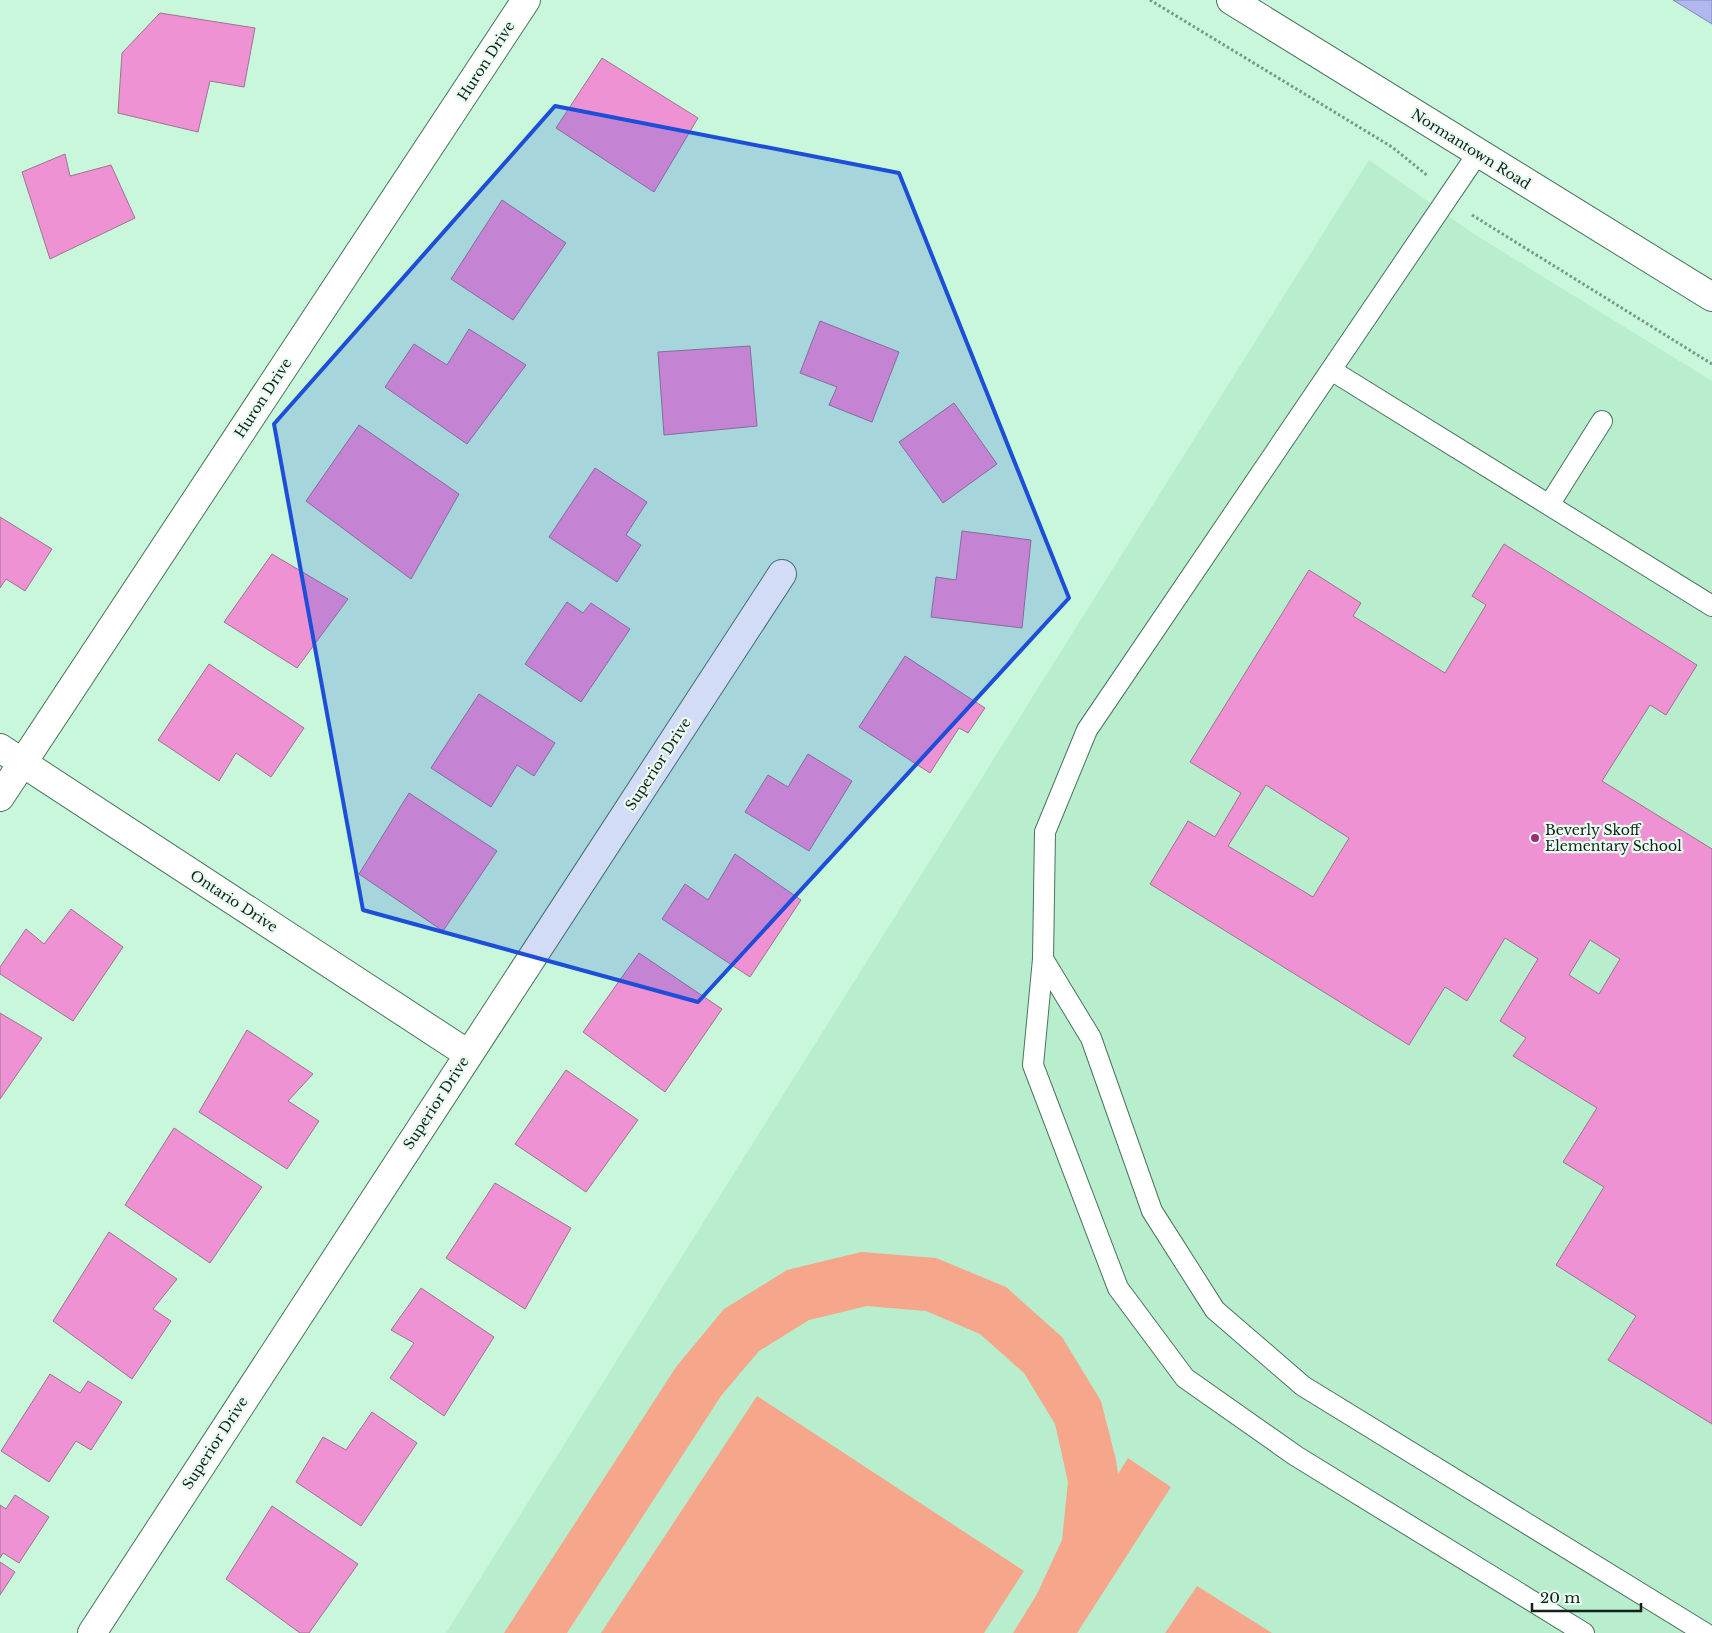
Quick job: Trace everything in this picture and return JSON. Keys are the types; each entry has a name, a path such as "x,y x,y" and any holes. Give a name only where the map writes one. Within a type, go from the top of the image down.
{"street":[{"name":"Huron Drive","path":"0,797 11,755 526,0"},
{"name":"Normantown Road","path":"1231,0 1712,297"},
{"name":"Superior Drive","path":"92,1633 782,574"},
{"name":"Ontario Drive","path":"11,755 468,1054"}],"lane":[{"path":"1478,153 1087,730 1044,832 1043,959 1033,1064 1118,1288 1185,1378 1296,1456 1584,1633"},
{"path":"1331,370 1712,606"},
{"path":"1549,505 1602,421"},
{"path":"1043,959 1092,1038 1152,1211 1215,1310 1303,1386 1705,1633"}],"highlighted area":[{"path":"555,106 899,173 1069,598 698,1002 363,910 274,424"}],"shaded area":[{"path":"1369,160 1474,234 1712,381 1712,1633 446,1633"},
{"path":"861,1252 936,1258 1006,1287 1062,1337 1101,1401 1118,1474 1128,1458 1171,1487 1077,1633 1013,1633 1037,1594 1062,1540 1068,1482 1055,1424 1024,1373 980,1334 926,1311 867,1306 809,1320 759,1351 721,1396 567,1633 504,1633 676,1367 724,1309 787,1270"},
{"path":"757,1396 1024,1571 984,1633 601,1633"},
{"path":"1197,1586 1272,1633 1165,1633"}],"water":[{"path":"1673,0 1712,0 1712,24"}],"building":[{"path":"160,13 255,28 244,87 210,81 198,132 118,113 122,53"},
{"path":"602,58 698,118 654,192 556,128"},
{"path":"65,154 70,176 111,165 135,218 50,259 22,172"},
{"path":"502,200 566,243 513,320 451,279"},
{"path":"820,321 899,352 872,422 829,405 837,387 800,373"},
{"path":"469,329 526,365 467,444 385,387 414,344 447,365"},
{"path":"750,346 757,426 664,435 658,352"},
{"path":"954,403 997,464 943,503 899,442"},
{"path":"359,425 459,494 411,579 306,501"},
{"path":"595,468 647,502 626,535 641,545 617,582 549,537"},
{"path":"0,517 52,549 25,591 6,579 0,588"},
{"path":"962,531 1031,540 1022,628 931,617 936,577 956,580"},
{"path":"1504,544 1697,665 1666,715 1650,705 1602,781 1712,849 1712,1424 1608,1360 1636,1316 1556,1265 1604,1187 1563,1162 1597,1108 1513,1056 1526,1038 1500,1021 1538,959 1505,938 1467,1001 1445,987 1409,1045 1150,884 1188,821 1215,837 1241,793 1190,762 1309,570 1361,603 1353,616 1445,673 1486,605 1472,596","holes":["1266,785 1349,838 1313,897 1228,846","1590,940 1620,959 1599,994 1569,975"]},
{"path":"272,554 348,599 297,668 224,622"},
{"path":"567,602 583,613 591,603 630,629 581,702 525,664"},
{"path":"905,656 985,708 968,733 959,728 930,773 859,727"},
{"path":"209,664 304,728 271,777 236,753 219,781 158,740"},
{"path":"479,694 555,743 534,776 517,765 491,807 431,768"},
{"path":"808,754 852,781 809,851 745,812 768,775 788,787"},
{"path":"409,793 497,851 443,931 359,874"},
{"path":"735,854 801,900 750,977 662,919 685,884 708,900"},
{"path":"71,909 123,947 73,1021 0,974 0,967 26,929 44,944"},
{"path":"639,953 722,1009 665,1092 583,1032"},
{"path":"0,1013 42,1038 0,1099"},
{"path":"247,1030 313,1074 288,1101 319,1121 287,1169 199,1112"},
{"path":"566,1070 638,1120 586,1192 515,1144"},
{"path":"174,1128 262,1187 210,1263 125,1205"},
{"path":"495,1183 571,1228 525,1309 446,1258"},
{"path":"109,1232 177,1279 153,1309 171,1321 132,1379 53,1321"},
{"path":"421,1288 494,1337 444,1416 390,1378 414,1343 391,1330"},
{"path":"50,1374 80,1393 88,1381 122,1402 91,1450 76,1441 49,1482 1,1451"},
{"path":"372,1412 417,1443 361,1526 296,1482 323,1437 346,1450"},
{"path":"15,1495 49,1517 19,1563 3,1553 0,1558 0,1505 6,1509"},
{"path":"272,1506 358,1564 309,1633 300,1633 226,1579"},
{"path":"0,1562 15,1572 0,1595"}],"place":[{"name":"Beverly Skoff Elementary School","path":"1535,838"}]}
